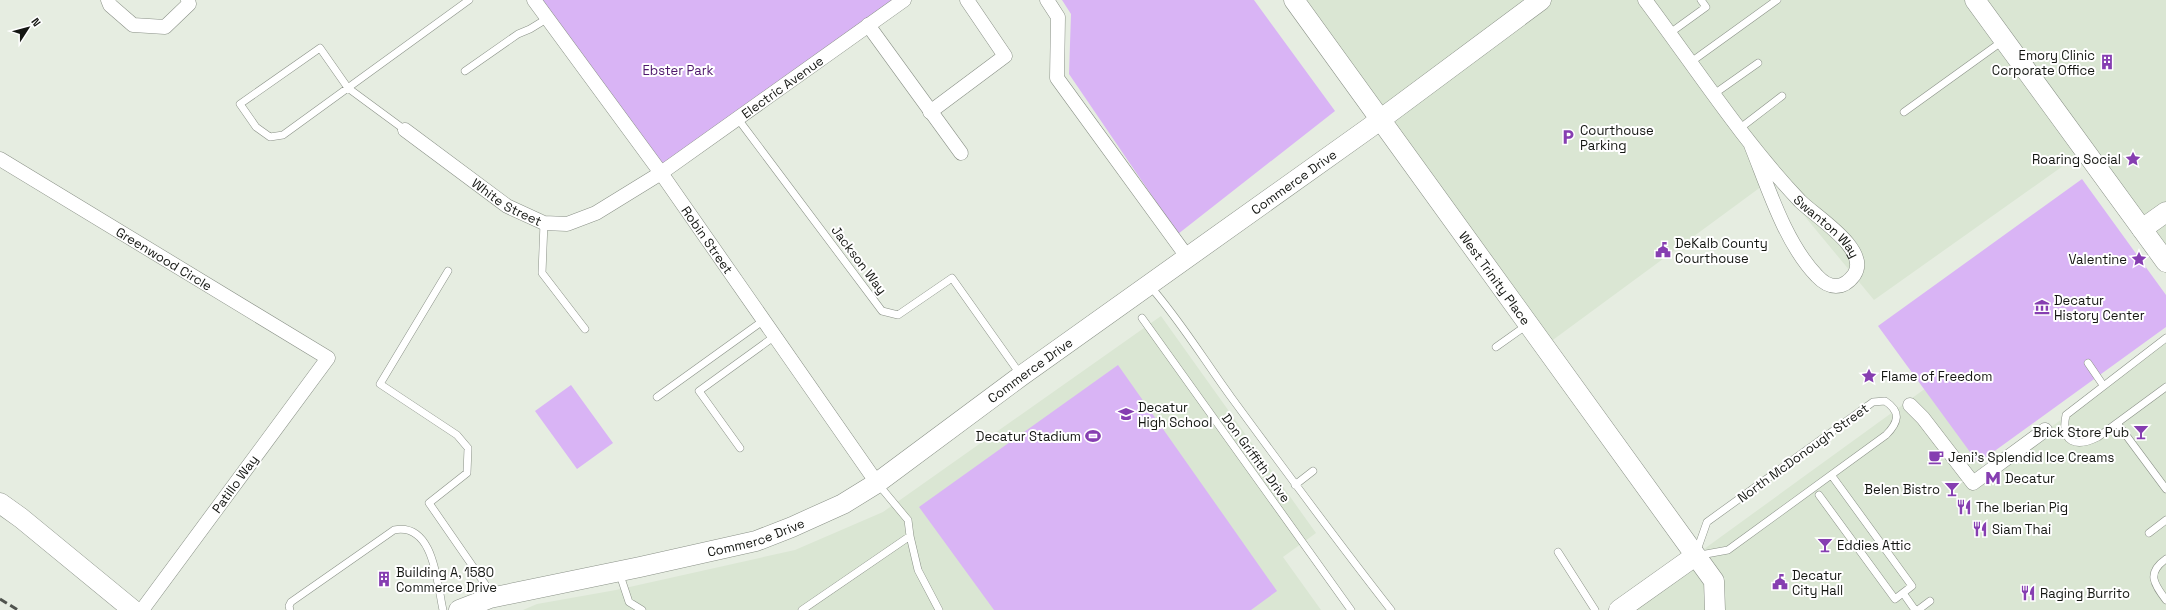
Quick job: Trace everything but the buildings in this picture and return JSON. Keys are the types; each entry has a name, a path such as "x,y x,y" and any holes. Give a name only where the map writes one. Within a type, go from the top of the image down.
{"main road":[{"name":"West Trinity Place","path":"1294,0 1714,581 1715,610"},
{"name":"Commerce Drive","path":"459,610 490,598 619,572 756,541 792,527 843,504 877,483 1021,376 1380,121 1541,0"},
{"path":"1975,0 2166,262"},
{"path":"2142,229 2166,212"},
{"path":"0,503 21,518 133,610"},
{"name":"North McDonough Street","path":"1628,607 1695,556"}],"street":[{"path":"108,0 110,5 133,25 165,26 189,4 188,0"},
{"name":"Robin Street","path":"534,0 661,173 877,483"},
{"name":"Electric Avenue","path":"661,173 904,0"},
{"path":"930,112 1006,56 967,0"},
{"path":"1047,0 1058,17 1057,78 1188,258"},
{"name":"Swanton Way","path":"1645,0 1750,145 1801,202 1828,224 1855,252 1858,260 1858,269 1850,281 1837,287 1829,286 1811,270 1793,242 1750,145"},
{"path":"868,25 961,153"},
{"name":"White Street","path":"405,130 507,206 544,223 567,224 596,213 661,173"},
{"name":"Greenwood Circle","path":"0,159 328,358"},
{"name":"Patillo Way","path":"142,610 328,358"},
{"path":"1910,405 1923,418 1973,483 2044,430"}],"lane":[{"path":"405,130 348,88 320,48 240,104 256,127 270,137 283,135 348,88 469,0"},
{"path":"1670,33 1706,7 1701,0"},
{"path":"1691,62 1777,0"},
{"path":"465,71 518,34 530,29 548,18"},
{"path":"1904,112 2004,40"},
{"path":"1714,94 1758,63"},
{"path":"1739,129 1782,96"},
{"name":"Jackson Way","path":"738,119 882,311 898,315 952,278 1021,376"},
{"path":"544,223 542,272 585,329"},
{"path":"448,270 380,384 457,435 468,448 467,473 429,503 485,584 490,598"},
{"path":"1149,285 1168,307 1201,356 1329,532 1391,610"},
{"name":"Don Griffith Drive","path":"1142,318 1351,610"},
{"path":"657,396 764,320"},
{"path":"1496,347 1527,324"},
{"path":"740,448 699,391 775,336"},
{"path":"2166,338 2066,414 2064,424 2066,436 2071,441 2079,444 2098,437 2166,387"},
{"path":"2088,363 2103,385"},
{"name":"North McDonough Street","path":"1885,401 1892,405 1897,416 1896,425 1886,435 1832,476 1728,550 1695,556 1707,522 1873,402 1885,401"},
{"path":"2117,423 2166,489"},
{"path":"1295,485 1313,471"},
{"path":"1818,495 1895,598 1912,586 1832,476"},
{"path":"877,483 908,520 918,570 939,610"},
{"path":"2150,532 2166,520"},
{"path":"290,610 289,606 291,602 394,530 405,528 415,532 435,564 443,610"},
{"path":"802,610 910,536"},
{"path":"1558,552 1595,610"},
{"path":"2166,559 2156,567 2154,573 2156,587 2166,600"},
{"path":"619,572 629,602 642,610"},
{"path":"1903,593 1916,610 1930,601"}],"shaded area":[{"path":"1297,0 2166,0 2166,265 2084,151 1874,300 1773,178 1546,345"},
{"name":"Decatur High School","path":"1161,316 1316,533 1283,557 1321,610 523,610 537,604 616,590 795,550 883,512"},
{"path":"2166,342 2166,610 1620,610 1926,388 1988,474"}],"green space":[{"name":"Ebster Park","path":"540,0 899,0 662,167"},
{"path":"1062,0 1254,0 1335,111 1178,234 1069,74 1071,14"},
{"path":"2082,179 2166,295 2166,327 1978,463 1878,326"},
{"name":"Decatur Stadium","path":"1118,365 1277,591 1251,610 994,610 919,507"},
{"path":"571,385 613,443 577,469 535,411"}],"railway":[{"path":"0,599 18,610"}],"place":[{"name":"Emory Clinic Corporate Office","path":"2107,62"},
{"name":"Courthouse Parking","path":"1568,137"},
{"name":"Roaring Social","path":"2133,159"},
{"name":"DeKalb County Courthouse","path":"1663,250"},
{"name":"Valentine","path":"2139,259"},
{"name":"Decatur History Center","path":"2042,307"},
{"name":"Flame of Freedom","path":"1869,376"},
{"name":"Decatur High School","path":"1126,414"},
{"name":"Brick Store Pub","path":"2141,432"},
{"name":"Decatur Stadium","path":"1093,436"},
{"name":"Jeni's Splendid Ice Creams","path":"1936,457"},
{"name":"Decatur","path":"1993,478"},
{"name":"Belen Bistro","path":"1952,489"},
{"name":"The Iberian Pig","path":"1964,507"},
{"name":"Siam Thai","path":"1980,529"},
{"name":"Eddies Attic","path":"1825,545"},
{"name":"Building A, 1580 Commerce Drive","path":"384,579"},
{"name":"Decatur City Hall","path":"1780,582"},
{"name":"Raging Burrito","path":"2028,593"}]}
